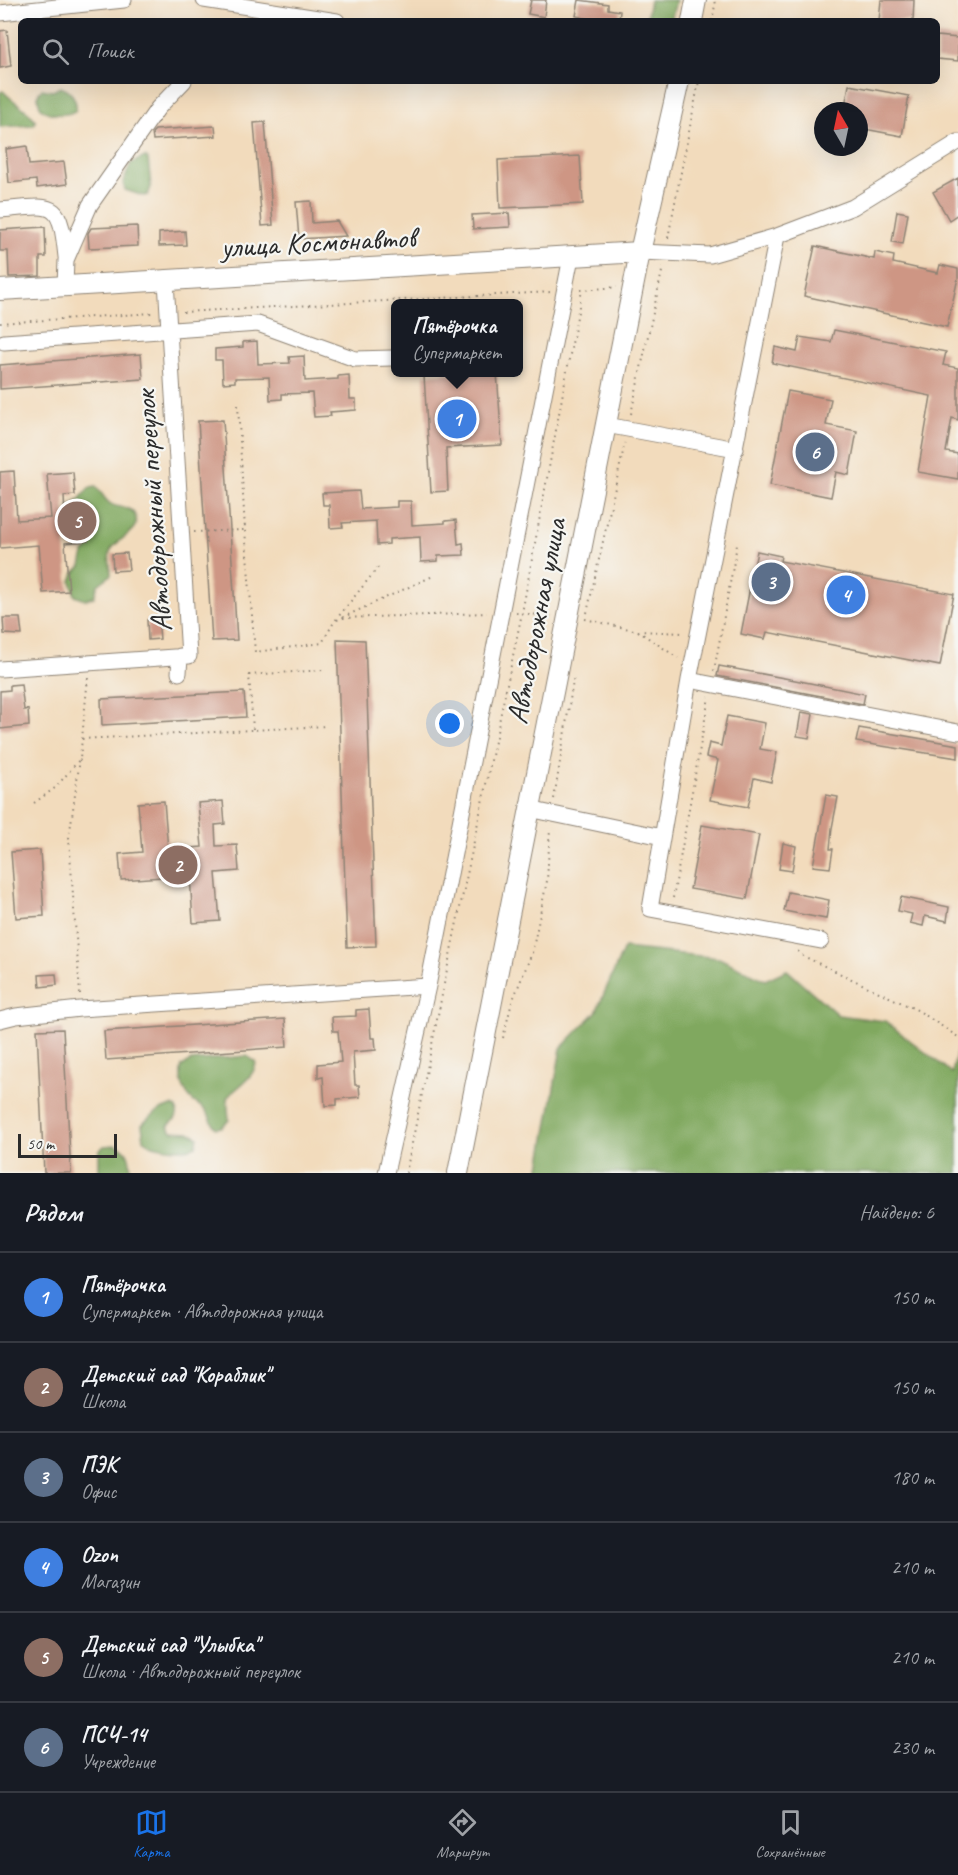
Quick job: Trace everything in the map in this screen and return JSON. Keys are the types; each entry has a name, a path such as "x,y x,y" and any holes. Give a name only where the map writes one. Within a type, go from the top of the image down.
{"main road":[{"path":"693,18 696,0"},
{"name":"Автодорожная улица","path":"458,1173 529,809 577,618 606,425 640,252 678,84"},
{"name":"улица Космонавтов","path":"0,290 640,252"}],"street":[{"path":"0,13 124,0"},
{"path":"204,0 316,18"},
{"path":"252,18 261,10"},
{"path":"66,260 90,205 158,108 181,84"},
{"path":"640,252 710,255 777,236 853,207 958,142"},
{"path":"0,210 47,207 58,215 63,226 66,260 65,286"},
{"path":"777,236 700,633 690,674 651,909 821,941"},
{"name":"Автодорожная улица","path":"386,1173 428,986 571,257"},
{"name":"Автодорожный переулок","path":"0,669 65,671 189,656 166,281"},
{"path":"4,342 258,324 355,359 391,358"},
{"path":"606,425 736,449"},
{"path":"179,673 180,656"},
{"path":"690,674 711,685 958,732"},
{"path":"529,809 662,837"},
{"path":"0,1020 80,1009 428,986"}],"path":[{"path":"713,18 716,0"},
{"path":"577,618 628,429 666,254 670,221 698,84"},
{"path":"413,299 659,285"},
{"path":"406,1173 522,613 582,290"},
{"path":"0,323 391,300"},
{"path":"238,405 255,652 322,643 334,622 380,565"},
{"path":"182,533 245,530"},
{"path":"670,913 737,546"},
{"path":"334,622 433,576"},
{"path":"343,618 522,613 577,618 638,631 700,633"},
{"path":"638,631 690,674"},
{"path":"253,729 249,675 324,670"},
{"path":"501,1044 512,1002 532,953 547,882 551,813 574,674"},
{"path":"80,1009 69,838 88,677"},
{"path":"82,739 327,726"},
{"path":"34,803 55,788 80,759"},
{"path":"785,935 801,955 919,1011 958,1037"}],"green space":[{"path":"650,0 676,0 672,18 647,18"},
{"path":"60,87 72,96 76,110 59,114 42,109 38,94 42,89 53,91"},
{"path":"3,91 32,116 36,121 33,125 0,127 0,92"},
{"path":"145,157 148,159 151,187 148,195 143,196 125,190 123,183 131,163"},
{"path":"96,487 111,504 133,512 136,524 110,552 111,575 98,585 94,597 85,600 75,596 71,581 74,573 81,566 84,553 93,543 92,516 89,513 76,513 69,507 78,501 89,488"},
{"path":"624,948 719,958 765,980 787,970 838,1015 885,1021 952,1073 958,1047 958,1173 539,1173 561,1048 596,1012"},
{"path":"247,1056 256,1062 255,1068 249,1078 227,1098 229,1120 222,1127 216,1128 206,1111 187,1094 181,1081 182,1066 191,1061"},
{"path":"172,1106 177,1108 177,1114 168,1126 172,1131 189,1132 198,1137 196,1146 185,1149 169,1148 144,1140 142,1125 156,1113"},
{"path":"116,1145 127,1152 131,1173 99,1173 99,1151 104,1146"}],"building":[{"path":"531,0 546,0 544,17 528,14"},
{"path":"579,0 608,4 608,9 620,11 619,18 576,16"},
{"path":"881,0 914,0 913,18 879,18"},
{"path":"7,30 11,66 0,68 0,31"},
{"path":"940,36 958,38 958,61 940,59"},
{"path":"849,85 909,96 902,136 868,130 868,102 846,102"},
{"path":"265,122 273,225 262,226 254,123"},
{"path":"215,126 216,136 153,140 152,133 155,130"},
{"path":"27,146 29,165 64,162 67,184 37,188 36,180 9,183 6,149"},
{"path":"580,156 583,204 500,208 498,160"},
{"path":"958,178 958,214 949,220 933,192"},
{"path":"311,201 312,223 337,221 346,236 299,239 296,202"},
{"path":"897,211 908,213 903,244 892,242"},
{"path":"509,213 510,227 473,229 472,215"},
{"path":"137,226 138,246 89,248 88,233 91,228"},
{"path":"45,227 46,257 40,257 40,276 9,277 8,251 0,251 0,230"},
{"path":"185,231 186,245 159,246 159,233"},
{"path":"815,246 874,259 875,252 894,256 893,263 938,273 940,265 958,269 947,327 804,296"},
{"path":"834,330 946,352 943,365 958,368 958,420 952,418 946,452 958,454 958,479 918,472 931,396 772,363 775,347 797,352 800,337 831,342"},
{"path":"257,341 258,364 290,363 289,357 304,356 305,381 338,379 338,376 349,375 350,399 356,399 356,410 330,412 331,416 314,417 312,393 282,394 282,399 270,400 269,377 235,378 235,382 223,383 222,360 215,360 215,349 243,347 243,342"},
{"path":"141,354 143,379 0,389 0,365"},
{"path":"424,377 497,377 502,445 446,448 448,491 431,492"},
{"path":"788,391 831,399 826,425 857,431 849,475 836,472 831,497 770,485"},
{"path":"223,420 237,640 212,641 198,421"},
{"path":"14,471 17,520 51,518 47,474 73,472 75,495 64,496 65,517 86,515 88,541 65,543 69,591 43,593 39,545 0,548 0,472"},
{"path":"359,491 361,509 397,507 397,501 411,501 412,525 456,520 458,544 463,543 464,555 438,556 438,561 421,562 420,537 389,539 389,544 377,545 376,521 342,523 343,527 330,528 329,505 323,505 322,493"},
{"path":"757,551 781,556 780,561 954,594 940,666 767,632 765,639 741,634"},
{"path":"127,553 129,570 113,571 112,554"},
{"path":"3,618 20,618 22,635 4,634"},
{"path":"158,619 160,639 148,640 147,620"},
{"path":"337,639 365,640 376,946 347,947"},
{"path":"719,666 865,694 863,704 717,676"},
{"path":"21,684 24,710 28,709 29,726 0,729 0,691 10,690 10,685"},
{"path":"244,692 246,717 102,725 101,699"},
{"path":"801,712 813,714 809,738 797,736"},
{"path":"727,716 765,723 760,749 777,752 771,782 754,778 748,807 710,800 718,760 706,757 709,743 721,746"},
{"path":"859,728 958,745 958,758 856,742"},
{"path":"826,795 838,797 832,828 830,849 833,849 830,868 813,866"},
{"path":"164,801 168,850 202,847 198,803 223,801 225,824 215,825 216,846 237,845 239,871 216,873 220,921 193,923 190,875 121,880 119,854 142,852 138,803"},
{"path":"702,825 759,835 747,899 690,889"},
{"path":"783,843 796,846 792,871 779,869"},
{"path":"40,850 44,916 16,918 11,852"},
{"path":"788,892 829,900 826,919 784,911"},
{"path":"901,897 949,907 947,921 925,916 923,926 910,923 912,914 898,911"},
{"path":"56,974 57,985 40,987 39,975"},
{"path":"369,1009 371,1038 375,1038 376,1050 353,1052 355,1085 359,1085 360,1097 337,1099 337,1105 325,1106 323,1077 318,1078 318,1064 341,1062 338,1031 333,1031 332,1017 356,1016 356,1010"},
{"path":"285,1019 287,1047 106,1060 104,1031"},
{"path":"63,1029 71,1173 44,1173 37,1030"}],"place":[{"name":"Пятёрочка","path":"457,419"},
{"name":"ПСЧ-14","path":"815,452"},
{"name":"Детский сад \"Улыбка\"","path":"77,521"},
{"name":"ПЭК","path":"771,582"},
{"name":"Ozon","path":"846,595"},
{"name":"Детский сад \"Кораблик\"","path":"178,865"}]}
